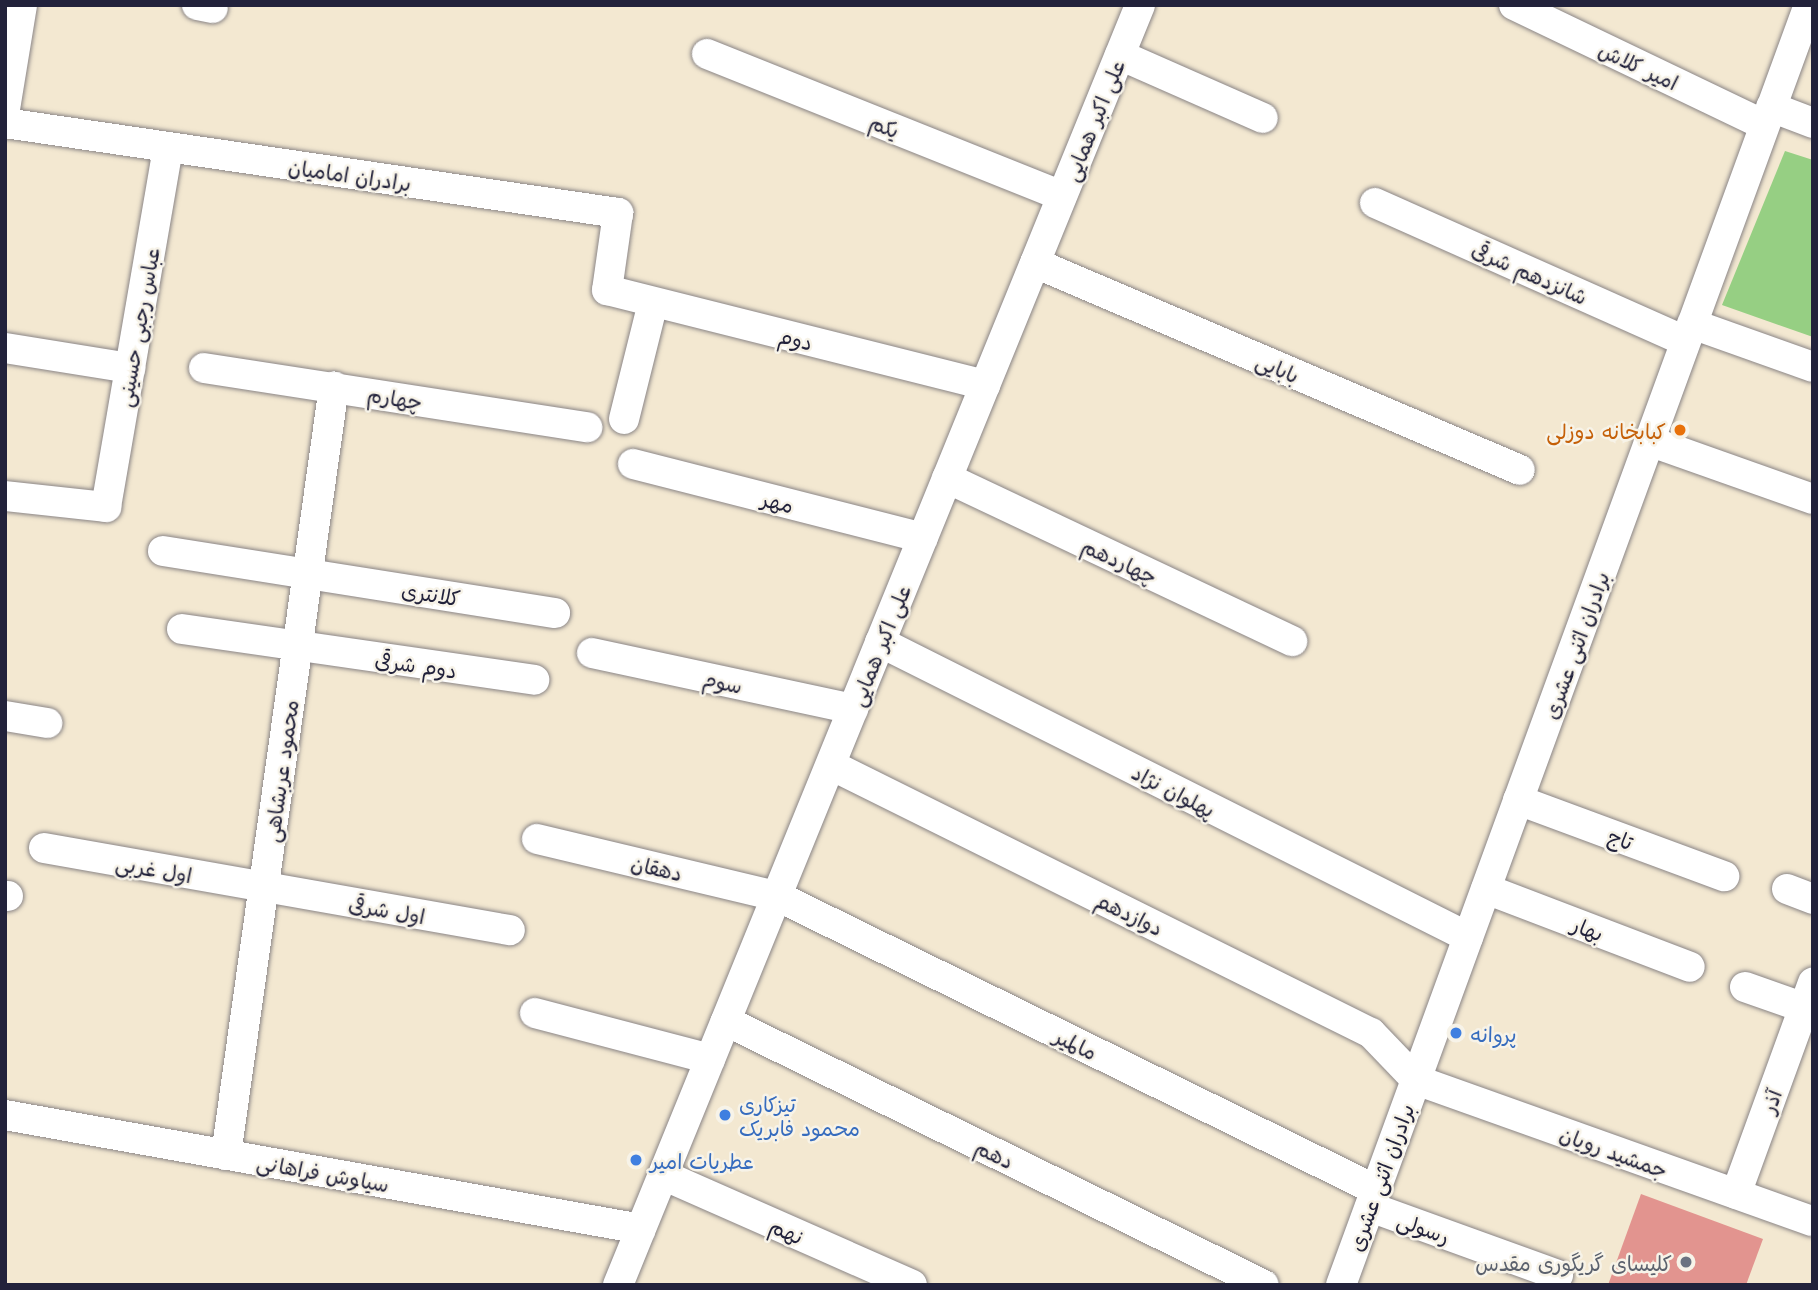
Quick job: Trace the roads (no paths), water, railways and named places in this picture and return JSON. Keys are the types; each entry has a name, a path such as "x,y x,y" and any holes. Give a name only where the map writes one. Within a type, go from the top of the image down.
{"street":[{"path":"5,109 22,5"},
{"name":"علی اکبر همایی","path":"618,1285 1140,5"},
{"name":"امیر کلاش","path":"1514,5 1768,116 1813,122"},
{"name":"برادران اثنی عشری","path":"1341,1285 1809,5"},
{"name":"یکم","path":"707,54 1062,196"},
{"path":"1120,55 1263,118"},
{"name":"برادران امامیان","path":"5,123 618,214 607,290"},
{"name":"عباس رجبی حسینی","path":"5,496 106,507 168,147"},
{"name":"شانزدهم شرقی","path":"1375,202 1688,333 1813,367"},
{"name":"بابایی","path":"1035,263 1520,470"},
{"name":"دوم","path":"607,290 985,385"},
{"path":"624,419 653,303"},
{"path":"5,348 130,368"},
{"name":"چهارم","path":"204,368 587,427"},
{"name":"محمود عربشاهی","path":"226,1155 334,387"},
{"path":"1649,441 1813,499"},
{"name":"مهر","path":"633,464 923,538"},
{"name":"چهاردهم","path":"947,478 1292,641"},
{"name":"کلانتری","path":"163,551 555,613"},
{"name":"دوم شرقی","path":"182,629 297,648 534,680"},
{"name":"پهلوان نژاد","path":"880,642 1468,937"},
{"name":"سوم","path":"592,653 853,709"},
{"path":"5,716 47,723"},
{"name":"دوازدهم","path":"831,765 1357,1026 1388,1046 1416,1080"},
{"name":"تاج","path":"1518,800 1724,876"},
{"name":"دهقان","path":"537,839 777,896"},
{"name":"اول غربی","path":"44,848 263,888"},
{"name":"اول شرقی","path":"263,888 510,930"},
{"name":"بهار","path":"1486,889 1690,967"},
{"name":"مالمیر","path":"777,896 1373,1198"},
{"name":"آذر","path":"1735,1194 1810,1001 1745,987"},
{"path":"535,1013 710,1059"},
{"name":"دهم","path":"726,1021 1264,1285"},
{"name":"جمشید رویان","path":"1416,1080 1813,1222"},
{"name":"سیاوش فراهانی","path":"5,1115 641,1229"},
{"name":"نهم","path":"663,1175 912,1285"},
{"name":"رسولی","path":"1373,1198 1558,1275"}],"place":[{"name":"کبابخانه دوزلی","path":"1680,430"},
{"name":"پروانه","path":"1456,1033"},
{"name":"تیزکاری محمود فابریک","path":"725,1115"},
{"name":"عطریات امیر","path":"636,1160"},
{"name":"کلیسای گریگوری مقدس","path":"1686,1262"}]}
